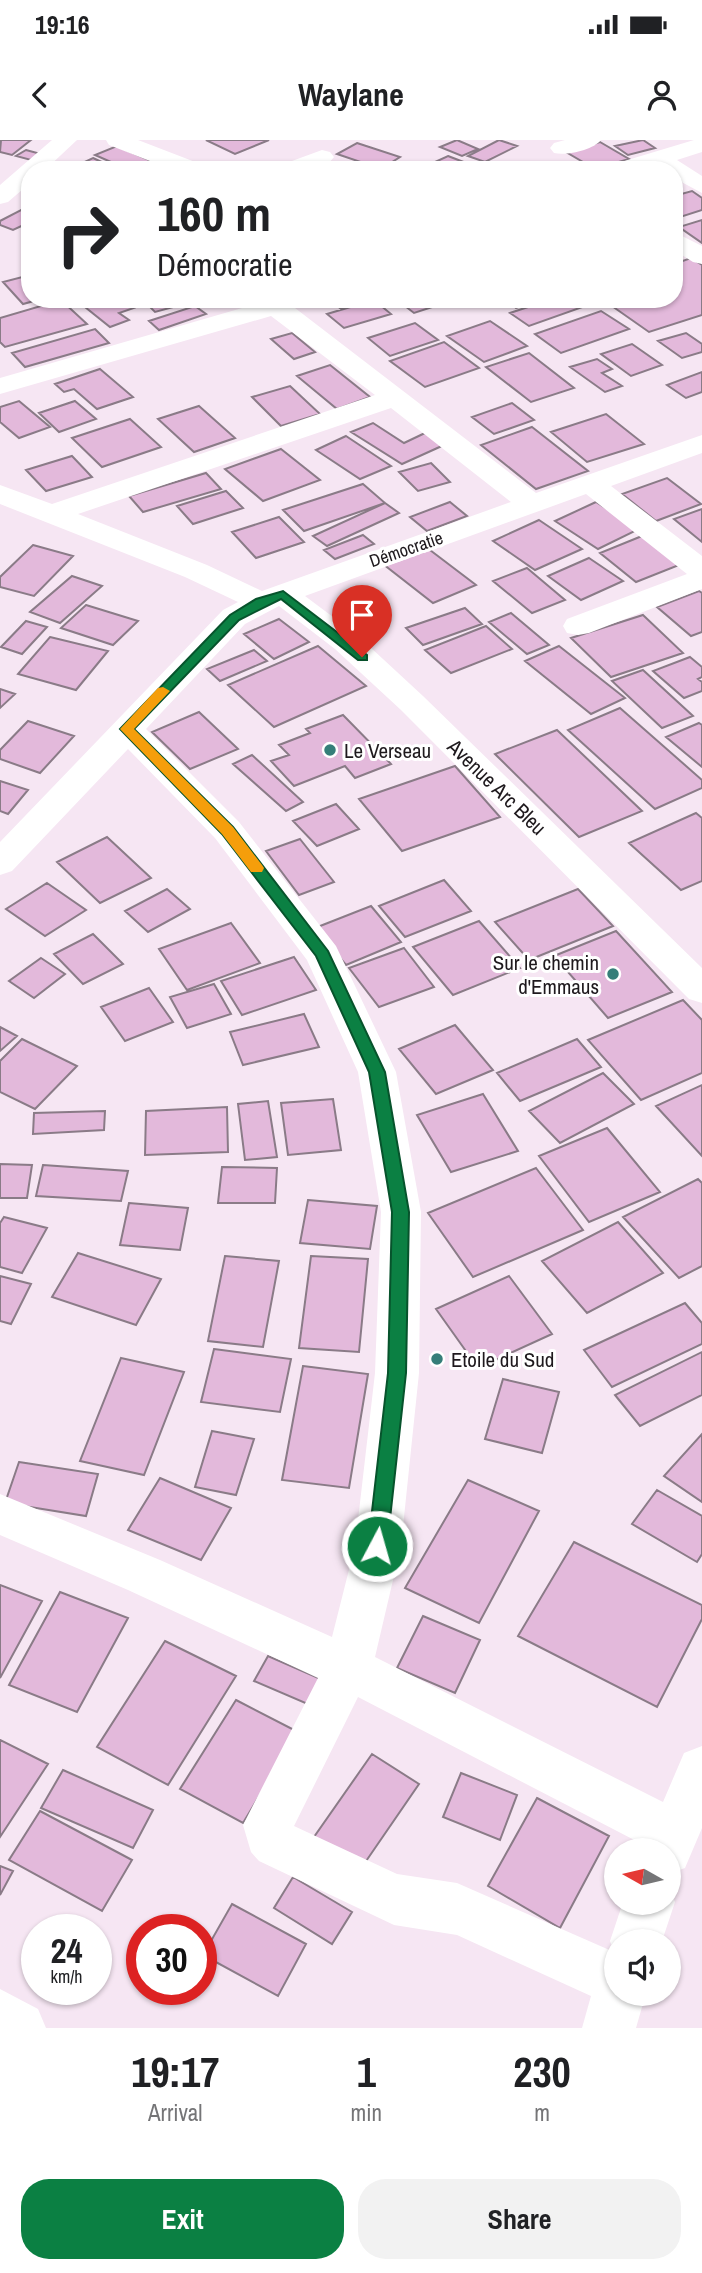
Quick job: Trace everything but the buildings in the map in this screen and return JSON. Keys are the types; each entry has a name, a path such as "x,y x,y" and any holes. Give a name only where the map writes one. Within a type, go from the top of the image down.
{"street":[{"path":"41,161 66,140"},
{"path":"117,140 172,161"},
{"path":"562,148 590,140"},
{"path":"653,161 702,145"},
{"path":"312,161 322,157"},
{"path":"683,174 702,186"},
{"path":"0,197 21,178"},
{"path":"683,245 702,257"},
{"path":"0,386 270,308"},
{"path":"275,308 286,313 396,397 533,505"},
{"path":"54,513 396,397"},
{"name":"Démocratie","path":"0,863 234,617 272,598 592,485 702,443"},
{"path":"592,485 702,571"},
{"name":"Avenue Arc Bleu","path":"0,494 272,598 346,642 412,703 702,989"},
{"path":"578,626 702,579"},
{"path":"127,729 228,831 323,954 377,1072 401,1212 397,1373 377,1546 348,1668 268,1825 269,1835 277,1844 394,1899 457,1909 604,1974"},
{"path":"0,1514 144,1574 348,1668 664,1838"},
{"path":"671,1838 702,1770"},
{"path":"609,2028 615,2006"},
{"path":"0,2017 19,2028"}],"slow traffic":[{"path":"163,691 127,729 228,831 257,868"}],"place":[{"name":"Le Verseau","path":"330,750"},
{"name":"Sur le chemin d'Emmaus","path":"613,974"},
{"name":"Etoile du Sud","path":"437,1359"}],"route":[{"path":"362,657 283,594 261,602 234,617 127,729 228,831 323,954 377,1072 401,1212 397,1373 377,1546"}]}
